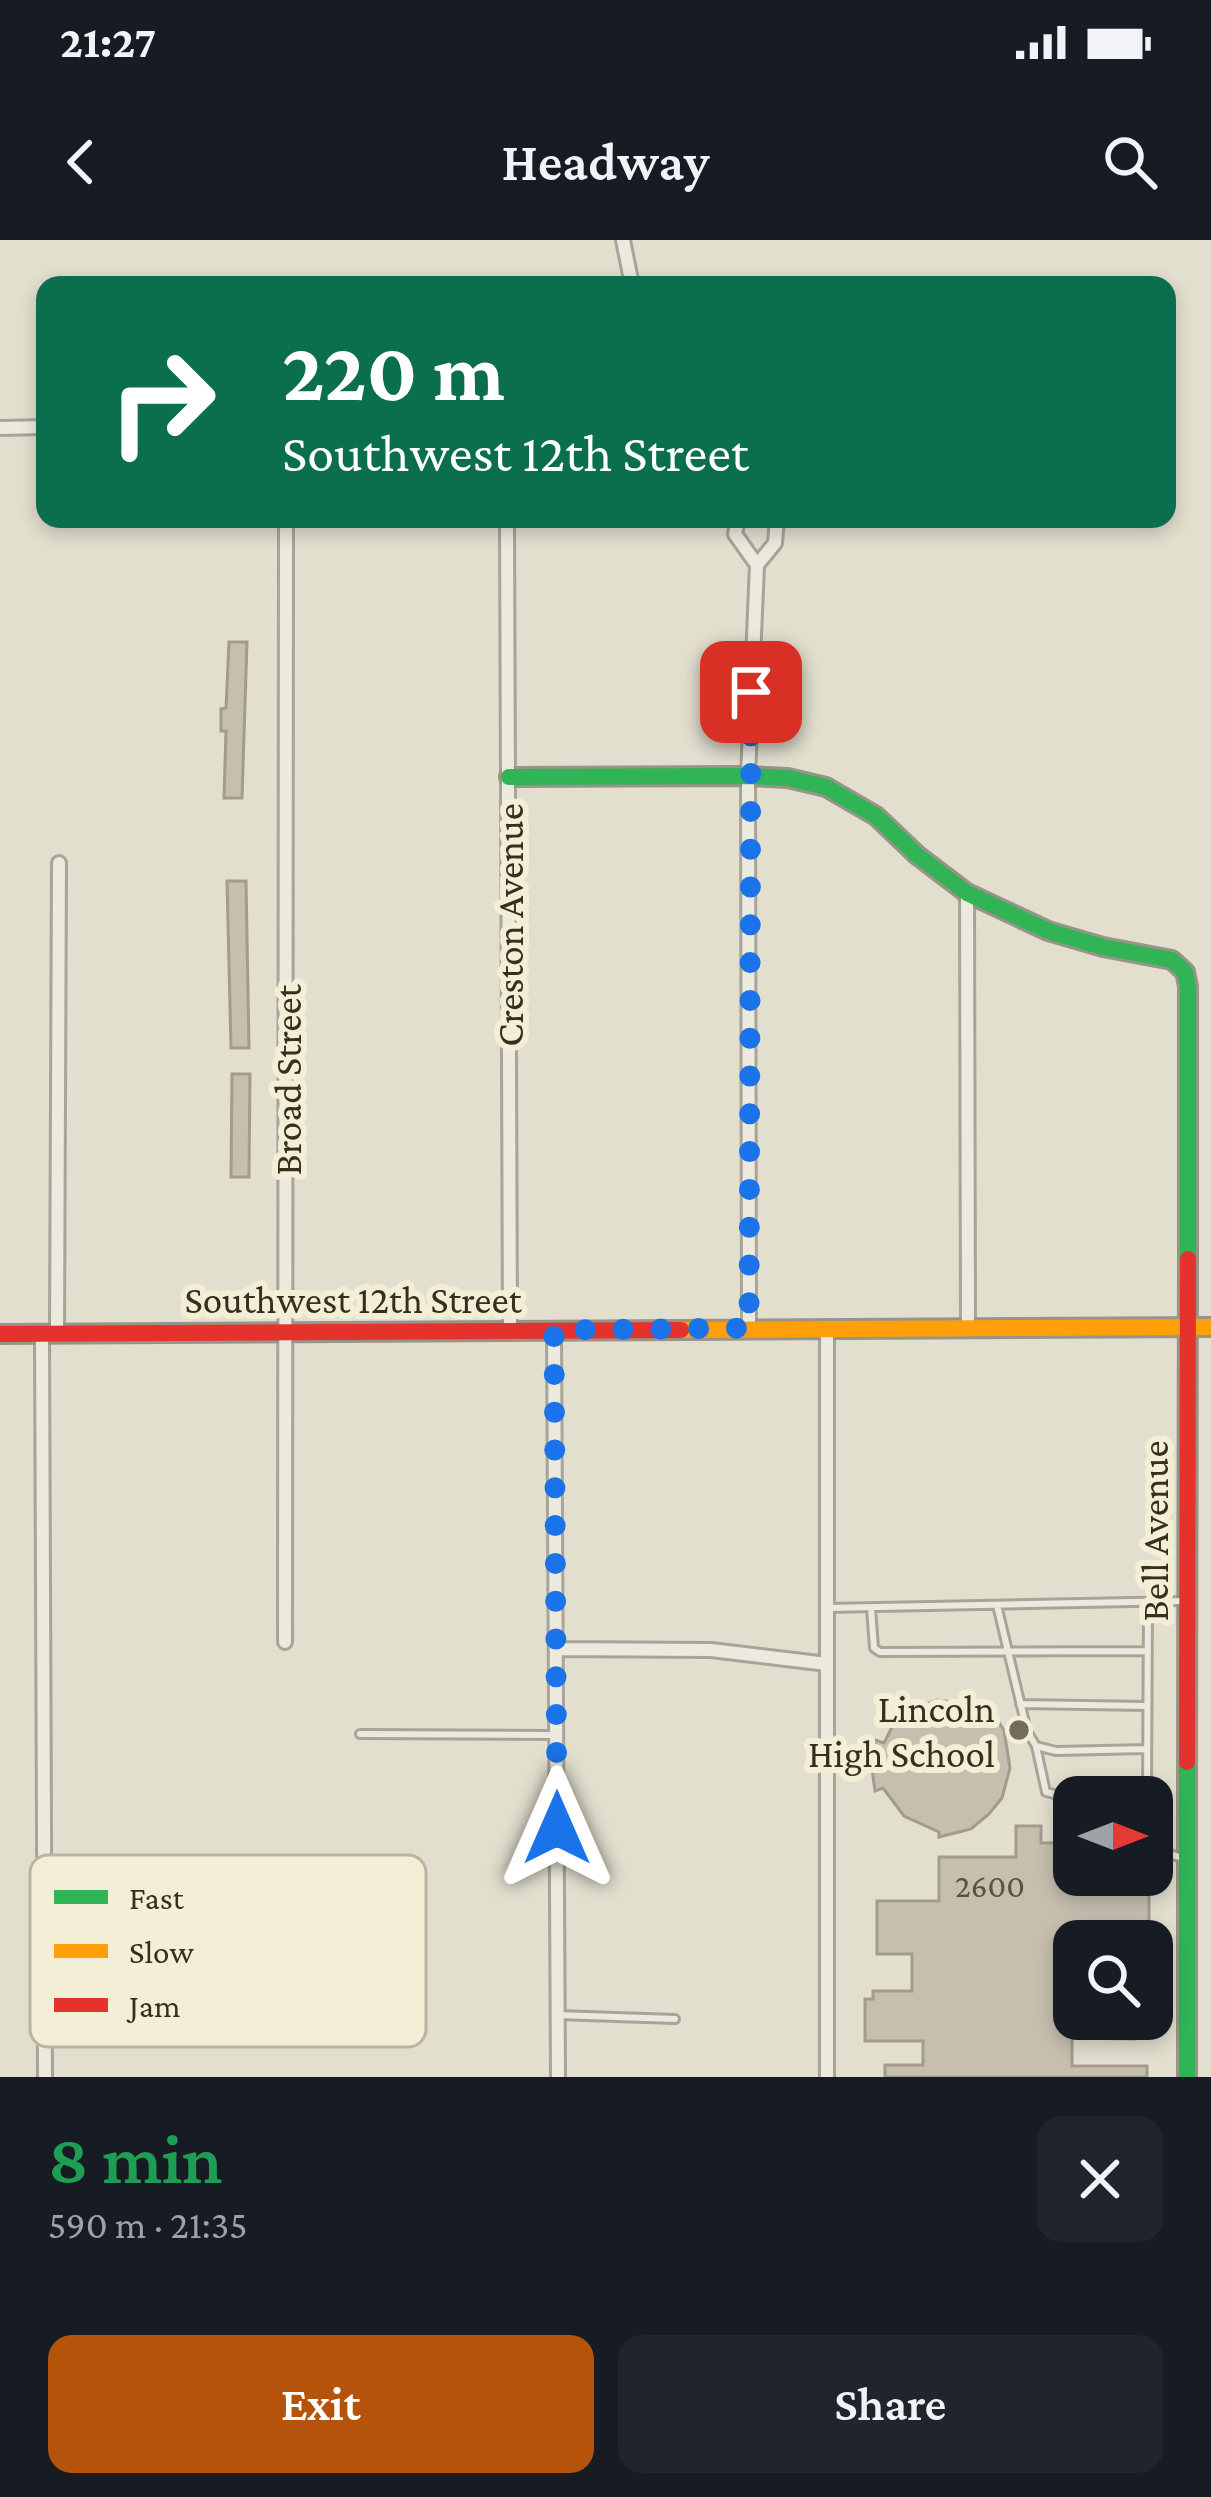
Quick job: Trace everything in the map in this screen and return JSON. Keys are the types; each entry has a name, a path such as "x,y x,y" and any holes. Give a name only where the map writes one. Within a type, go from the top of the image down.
{"street":[{"path":"622,240 630,276"},
{"path":"0,428 36,428"},
{"name":"Broad Street","path":"285,1642 286,528"},
{"name":"Creston Avenue","path":"507,528 510,1330"},
{"path":"736,528 735,534 757,565"},
{"path":"749,1328 748,776 757,565 775,543 776,528"},
{"path":"509,777 788,778 844,795 967,893 968,1326"},
{"path":"46,1855 59,863"},
{"name":"Bell Avenue","path":"967,893 1048,931 1172,960 1185,971 1188,986 1187,2077"},
{"path":"827,1327 827,2077"},
{"name":"Southwest 12th Street","path":"0,1334 1211,1327"},
{"path":"554,1330 558,2077"},
{"path":"556,1648 711,1650 827,1664"},
{"path":"45,2047 45,2077"}],"lane":[{"path":"827,1608 1186,1601"},
{"path":"1147,1776 1148,1602"},
{"path":"997,1605 1027,1731 1036,1746 1046,1792 1053,1794"},
{"path":"871,1608 877,1651 1148,1651"},
{"path":"1020,1704 1148,1706"},
{"path":"360,1734 556,1735"},
{"path":"1036,1746 1056,1751 1147,1749"},
{"path":"1173,1854 1187,1858"},
{"path":"559,2015 675,2019"}],"building":[{"path":"229,642 247,642 242,798 224,798 226,731 221,731 221,709 226,708"},
{"path":"227,881 246,881 249,1048 231,1048"},
{"path":"232,1074 250,1074 249,1177 231,1177"},
{"path":"937,1700 967,1704 997,1720 1004,1730 1010,1768 1002,1798 989,1814 971,1829 939,1837 939,1832 904,1816 883,1788 875,1791 871,1762 875,1740 884,1743 908,1711"},
{"path":"1016,1826 1041,1826 1041,1843 1053,1843 1053,1896 1149,1896 1149,1920 1053,1920 1053,2040 1072,2040 1072,2066 1147,2066 1147,2077 885,2077 885,2065 923,2065 923,2041 865,2041 865,1999 873,1999 873,1991 912,1991 912,1954 877,1954 877,1901 939,1901 939,1857 1016,1857"}],"traffic: fast":[{"path":"509,777 748,776 788,778 826,787 876,816 967,893 1048,931 1172,960 1185,972 1188,986 1188,1259"},
{"path":"1187,1762 1187,2077"}],"traffic: slow":[{"path":"681,1330 1211,1327"}],"traffic: jam":[{"path":"1187,1762 1188,1259"},
{"path":"0,1334 681,1330"}],"place":[{"name":"Lincoln High School","path":"1019,1730"}],"route":[{"path":"557,1828 554,1330 749,1328 751,692"}]}
